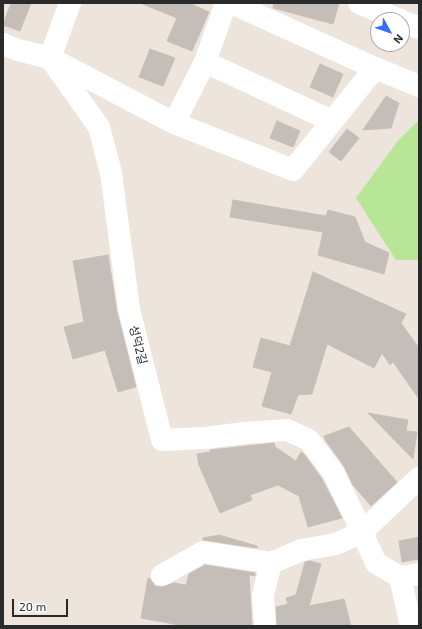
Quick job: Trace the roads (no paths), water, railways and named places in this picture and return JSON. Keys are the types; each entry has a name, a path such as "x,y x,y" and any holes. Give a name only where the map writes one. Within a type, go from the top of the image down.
{"street":[{"path":"50,58 70,3"},
{"path":"174,123 205,62 226,3"},
{"path":"231,3 375,68 419,86"},
{"path":"359,3 381,12"},
{"path":"3,44 18,50 50,58 174,123 293,170 375,68"},
{"name":"성덕2길","path":"50,58 99,128 111,173 129,309 162,440 204,438 287,430 309,440 333,472 376,564 409,576"},
{"path":"205,62 332,121"},
{"path":"162,575 203,552 271,562 302,550 336,544 362,532 419,478"},
{"path":"265,626 263,595 271,562"},
{"path":"409,576 411,626"}]}
